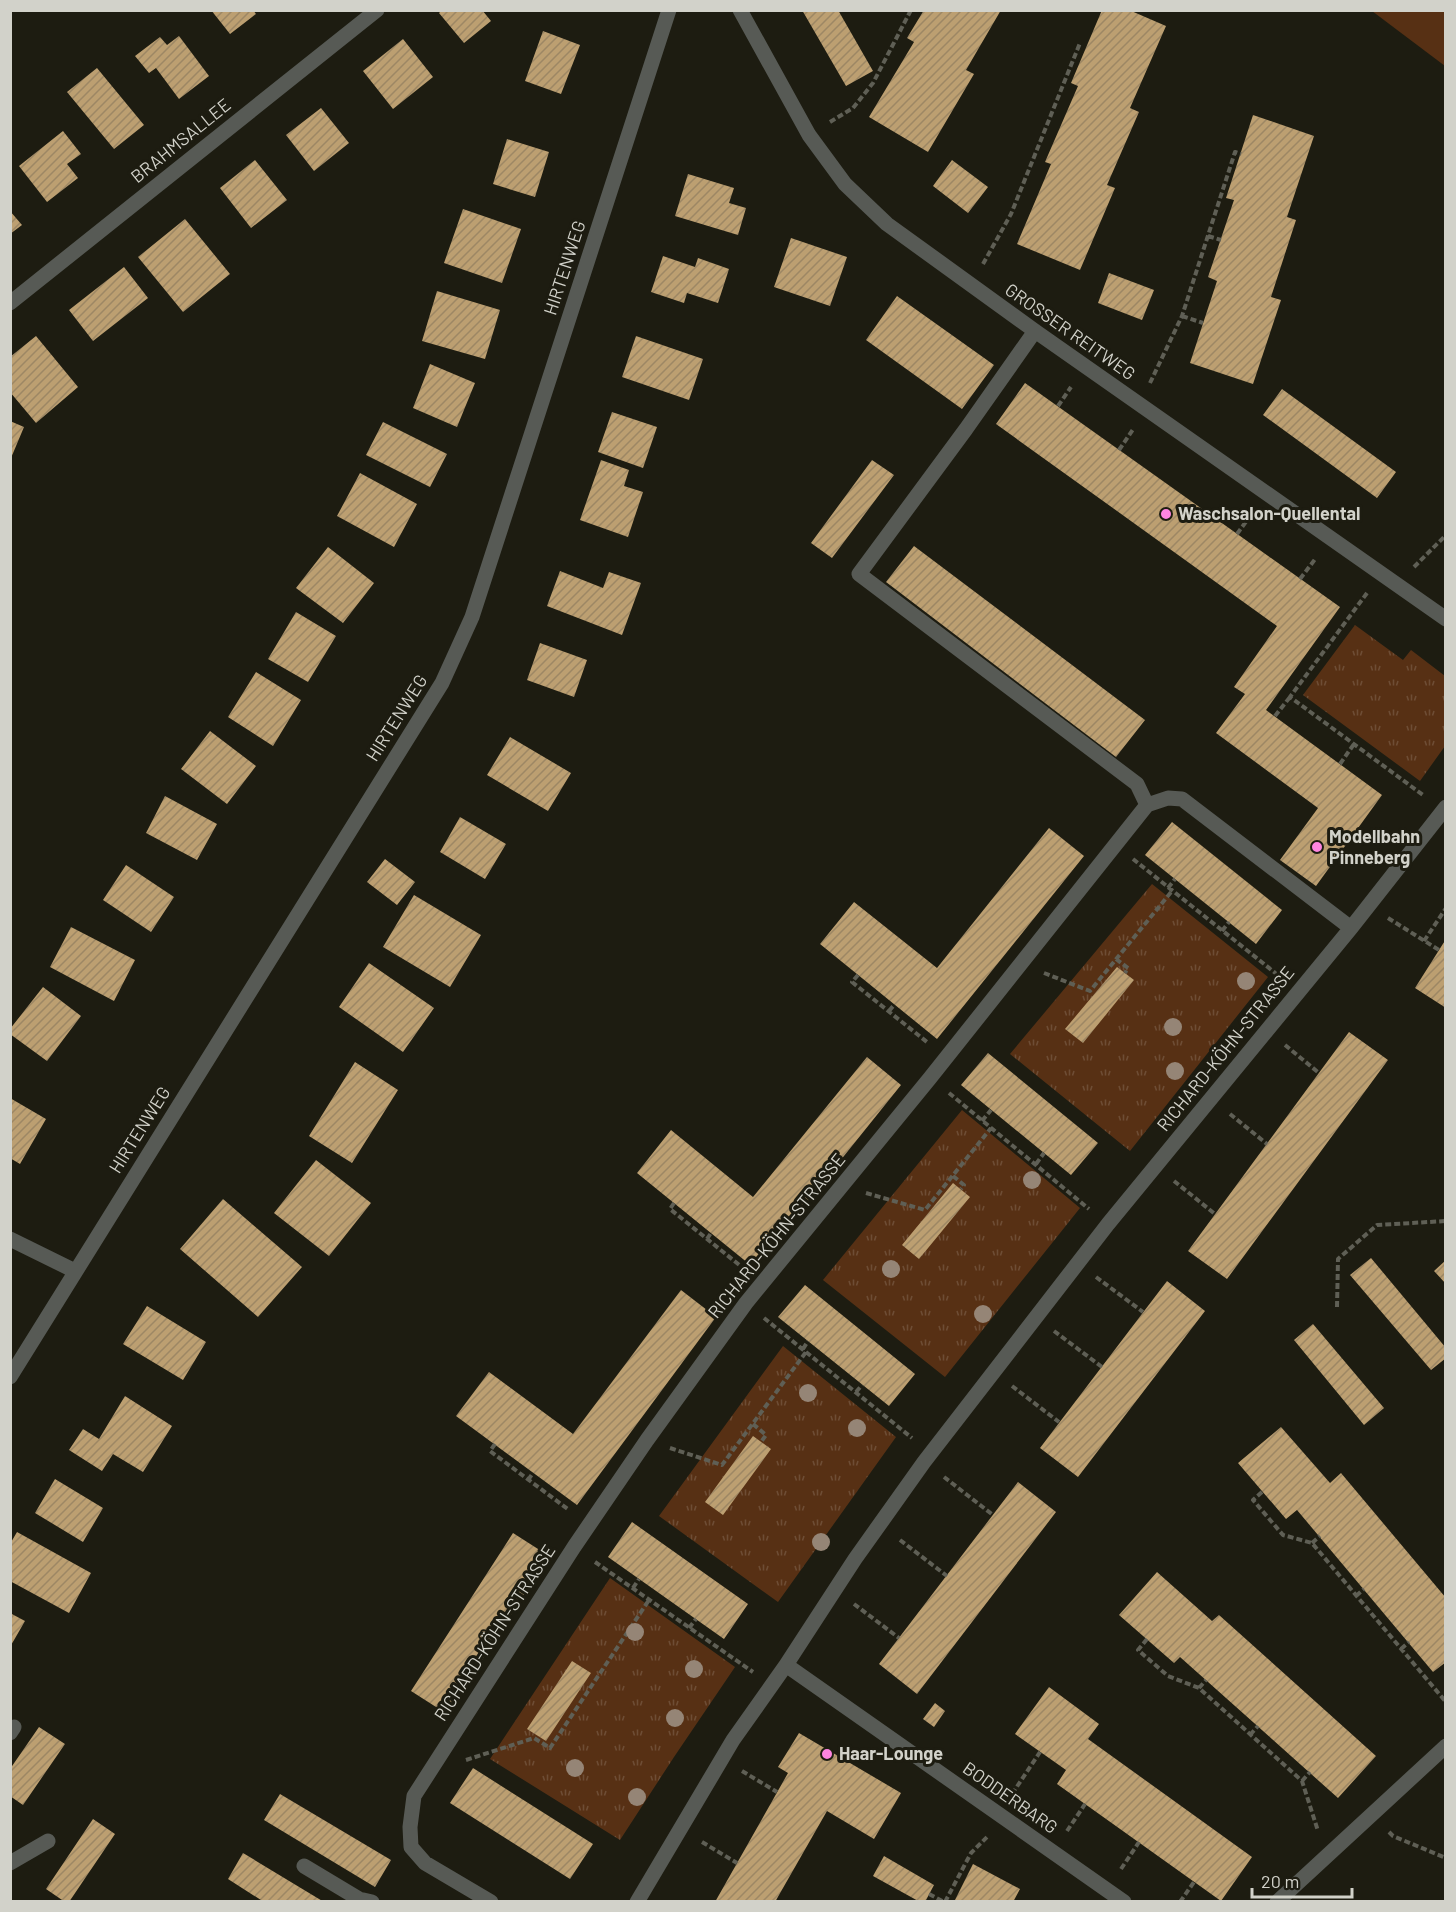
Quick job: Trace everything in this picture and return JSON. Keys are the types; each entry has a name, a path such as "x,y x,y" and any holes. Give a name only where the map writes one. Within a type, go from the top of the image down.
{"street":[{"name":"BRAHMSALLEE","path":"10,303 377,10"},
{"name":"HIRTENWEG","path":"10,1377 442,683 472,617 669,10"},
{"name":"GROSSER REITWEG","path":"740,10 809,135 845,184 887,224 971,286 1446,620"},
{"path":"1035,331 859,574 1137,784 1147,805 1168,798 1182,799 1351,928"},
{"name":"RICHARD-KÖHN-STRASSE","path":"491,1902 425,1863 411,1847 410,1827 414,1796 588,1526 746,1303 930,1078 1147,805"},
{"name":"RICHARD-KÖHN-STRASSE","path":"637,1902 721,1759 835,1590 928,1458 1108,1224 1351,928 1444,809"},
{"path":"10,1239 75,1271"},
{"name":"BODDERBARG","path":"786,1665 1124,1902"},
{"path":"1277,1902 1326,1854 1446,1746"},
{"path":"10,1863 48,1841"},
{"path":"304,1866 359,1899 372,1902"}],"path":[{"path":"809,135 853,108 873,83 911,10"},
{"path":"971,286 1011,214 1080,43"},
{"path":"1151,412 1163,394 1149,385 1182,316 1235,152 1241,154"},
{"path":"1208,236 1221,240"},
{"path":"1182,316 1203,322"},
{"path":"1396,585 1446,535"},
{"path":"1275,716 1380,574"},
{"path":"1290,697 1444,809"},
{"path":"1340,764 1354,744"},
{"path":"1116,846 1298,992"},
{"path":"1021,964 1090,991 1170,890 1175,879"},
{"path":"1368,905 1438,950"},
{"path":"1424,941 1446,908"},
{"path":"1222,931 1229,922"},
{"path":"1116,959 1128,968 1125,973"},
{"path":"858,975 852,982 946,1058"},
{"path":"889,1011 894,1005"},
{"path":"1267,1030 1319,1073"},
{"path":"930,1078 1108,1224"},
{"path":"1211,1098 1267,1144"},
{"path":"982,1121 991,1110"},
{"path":"843,1184 926,1210 991,1128"},
{"path":"1036,1164 1044,1153"},
{"path":"1156,1166 1215,1214"},
{"path":"953,1176 964,1185 961,1189"},
{"path":"674,1203 670,1209 762,1284"},
{"path":"1338,1307 1338,1259 1377,1225 1446,1221"},
{"path":"706,1239 711,1233"},
{"path":"1078,1264 1143,1312"},
{"path":"746,1303 856,1392 993,1515"},
{"path":"1036,1318 1102,1367"},
{"path":"647,1440 722,1465 804,1350 808,1341"},
{"path":"994,1372 1059,1422"},
{"path":"856,1392 862,1385"},
{"path":"752,1424 766,1435 761,1442"},
{"path":"495,1444 490,1451 588,1526"},
{"path":"528,1479 533,1473"},
{"path":"1262,1492 1253,1500 1283,1535 1312,1543 1446,1702"},
{"path":"880,1525 947,1576"},
{"path":"1312,1543 1320,1536"},
{"path":"574,1547 771,1685"},
{"path":"633,1589 639,1579"},
{"path":"1356,1596 1364,1589"},
{"path":"835,1590 899,1638"},
{"path":"445,1747 467,1761 535,1736 550,1748 649,1600"},
{"path":"689,1628 696,1618"},
{"path":"1147,1639 1138,1650 1168,1676 1199,1688 1302,1781 1326,1854"},
{"path":"1401,1649 1409,1642"},
{"path":"1199,1688 1206,1680"},
{"path":"1250,1734 1258,1726"},
{"path":"929,1894 945,1902 971,1853 1002,1816 1040,1752"},
{"path":"721,1759 777,1792"},
{"path":"1302,1781 1310,1772"},
{"path":"1053,1852 1085,1804"},
{"path":"1372,1814 1393,1836 1446,1858"},
{"path":"679,1828 737,1863"},
{"path":"1107,1889 1139,1842"},
{"path":"1180,1902 1194,1882"}],"green space":[{"path":"1372,11 1445,11 1445,66"},
{"path":"1355,625 1403,660 1411,650 1445,676 1445,746 1420,781 1303,695"},
{"path":"1152,884 1268,977 1130,1151 1010,1054"},
{"path":"962,1110 1080,1208 945,1377 823,1280"},
{"path":"783,1346 896,1437 778,1602 659,1516"},
{"path":"610,1578 735,1667 620,1840 490,1759"}],"building":[{"path":"211,10 253,10 256,14 230,34"},
{"path":"442,10 482,10 491,21 464,43 439,13"},
{"path":"802,10 838,10 873,71 846,86"},
{"path":"924,10 1001,10 966,70 974,74 928,152 869,117 914,42 907,38"},
{"path":"1102,10 1129,10 1166,26 1130,108 1139,112 1107,185 1115,188 1080,270 1017,244 1051,164 1045,162 1078,86 1071,83"},
{"path":"543,31 580,45 561,94 525,81"},
{"path":"179,36 209,76 179,99 156,68 149,73 135,56 160,37 167,45"},
{"path":"403,39 433,77 393,109 363,71"},
{"path":"97,68 144,125 114,149 67,92"},
{"path":"321,108 349,143 314,171 286,135"},
{"path":"1253,115 1314,136 1287,217 1296,220 1271,297 1281,300 1253,384 1190,363 1217,281 1208,277 1234,200 1226,198"},
{"path":"63,131 81,154 67,164 78,178 47,202 19,166"},
{"path":"507,139 549,152 535,197 493,184"},
{"path":"255,160 287,200 251,228 220,188"},
{"path":"952,160 988,187 968,213 933,186"},
{"path":"688,174 734,188 729,203 746,208 738,235 675,216"},
{"path":"463,209 521,229 502,283 444,263"},
{"path":"10,211 22,225 10,234"},
{"path":"185,219 230,274 183,312 138,257"},
{"path":"791,238 847,257 830,306 774,287"},
{"path":"663,256 695,267 698,258 729,269 718,303 687,293 684,303 651,292"},
{"path":"124,267 148,298 93,341 69,310"},
{"path":"1109,273 1154,290 1142,320 1098,303"},
{"path":"437,291 500,310 485,359 422,341"},
{"path":"897,296 994,365 962,409 866,340"},
{"path":"36,336 78,387 36,423 10,392 10,357"},
{"path":"636,336 703,359 689,400 622,377"},
{"path":"430,364 475,383 457,427 413,408"},
{"path":"1025,383 1340,607 1266,710 1382,795 1316,886 1280,860 1318,808 1216,733 1245,694 1234,687 1277,626 996,424"},
{"path":"1282,389 1396,472 1377,498 1263,415"},
{"path":"612,412 657,427 643,468 598,452"},
{"path":"10,421 24,427 11,458 10,458"},
{"path":"383,422 447,454 430,487 366,455"},
{"path":"601,460 629,470 624,486 643,492 628,537 580,520"},
{"path":"872,460 894,475 832,558 811,543"},
{"path":"360,473 417,504 394,547 337,516"},
{"path":"914,546 1145,720 1116,757 886,582"},
{"path":"328,547 374,583 343,623 296,588"},
{"path":"560,571 603,588 609,572 641,583 622,635 547,606"},
{"path":"296,612 336,636 308,682 268,659"},
{"path":"540,643 587,660 574,697 527,680"},
{"path":"256,672 301,700 273,746 228,717"},
{"path":"210,731 256,766 227,804 181,769"},
{"path":"510,737 571,773 548,811 487,775"},
{"path":"165,796 217,824 197,860 146,833"},
{"path":"460,817 506,844 485,879 440,852"},
{"path":"1172,822 1282,910 1256,944 1145,855"},
{"path":"1049,828 1084,856 937,1039 820,944 854,902 937,968"},
{"path":"385,859 415,882 397,905 367,882"},
{"path":"126,865 174,897 151,932 103,900"},
{"path":"414,895 481,935 450,987 383,947"},
{"path":"71,927 135,960 114,1001 50,967"},
{"path":"1446,939 1446,1008 1415,988"},
{"path":"369,963 434,1008 403,1052 339,1007"},
{"path":"1117,967 1134,980 1083,1043 1065,1029"},
{"path":"43,987 81,1016 47,1061 10,1034 10,1029"},
{"path":"1349,1032 1388,1060 1227,1279 1188,1251"},
{"path":"988,1053 1098,1143 1071,1175 961,1085"},
{"path":"867,1057 901,1085 754,1268 637,1173 671,1130 753,1197"},
{"path":"355,1062 398,1090 352,1163 309,1136"},
{"path":"10,1098 46,1119 20,1164 10,1158"},
{"path":"316,1160 371,1203 329,1256 274,1213"},
{"path":"953,1183 970,1197 919,1259 902,1245"},
{"path":"223,1199 302,1267 258,1317 180,1249"},
{"path":"1371,1258 1446,1348 1446,1358 1431,1370 1350,1275"},
{"path":"1446,1260 1446,1284 1434,1271"},
{"path":"1167,1281 1205,1311 1078,1477 1040,1448"},
{"path":"805,1285 915,1374 889,1406 778,1317"},
{"path":"681,1290 716,1317 577,1505 456,1416 489,1372 573,1434"},
{"path":"147,1306 206,1342 183,1380 123,1344"},
{"path":"1313,1324 1384,1408 1364,1425 1294,1340"},
{"path":"125,1396 172,1426 143,1472 113,1454 102,1471 69,1450 83,1429 99,1439"},
{"path":"1281,1427 1330,1483 1341,1473 1446,1598 1446,1662 1433,1672 1297,1510 1286,1519 1238,1463"},
{"path":"753,1436 771,1449 723,1515 705,1502"},
{"path":"55,1479 103,1508 83,1542 35,1513"},
{"path":"1018,1482 1056,1512 917,1694 879,1664"},
{"path":"632,1522 748,1604 724,1639 608,1557"},
{"path":"17,1532 91,1573 69,1613 10,1581 10,1544"},
{"path":"513,1533 549,1556 447,1714 411,1691"},
{"path":"1157,1572 1212,1621 1219,1615 1376,1756 1338,1798 1180,1657 1174,1663 1119,1615"},
{"path":"10,1613 25,1621 10,1647"},
{"path":"572,1661 591,1673 546,1741 527,1729"},
{"path":"1049,1687 1099,1724 1088,1739 1252,1857 1221,1901 1057,1784 1066,1770 1015,1734"},
{"path":"935,1703 945,1711 934,1727 923,1719"},
{"path":"39,1727 65,1744 23,1805 10,1796 10,1769"},
{"path":"799,1733 901,1793 874,1839 827,1811 775,1902 715,1902 788,1773 778,1767"},
{"path":"473,1768 593,1844 570,1879 450,1803"},
{"path":"280,1794 391,1860 375,1887 264,1820"},
{"path":"93,1819 115,1834 69,1902 65,1902 46,1889"},
{"path":"243,1853 324,1902 264,1902 228,1879"},
{"path":"884,1856 934,1885 925,1902 920,1902 873,1876"},
{"path":"973,1864 1020,1889 1013,1902 954,1902"}],"place":[{"name":"Waschsalon-Quellental","path":"1166,514"},
{"name":"Modellbahn Pinneberg","path":"1317,847"},
{"name":"Haar-Lounge","path":"827,1754"}]}
